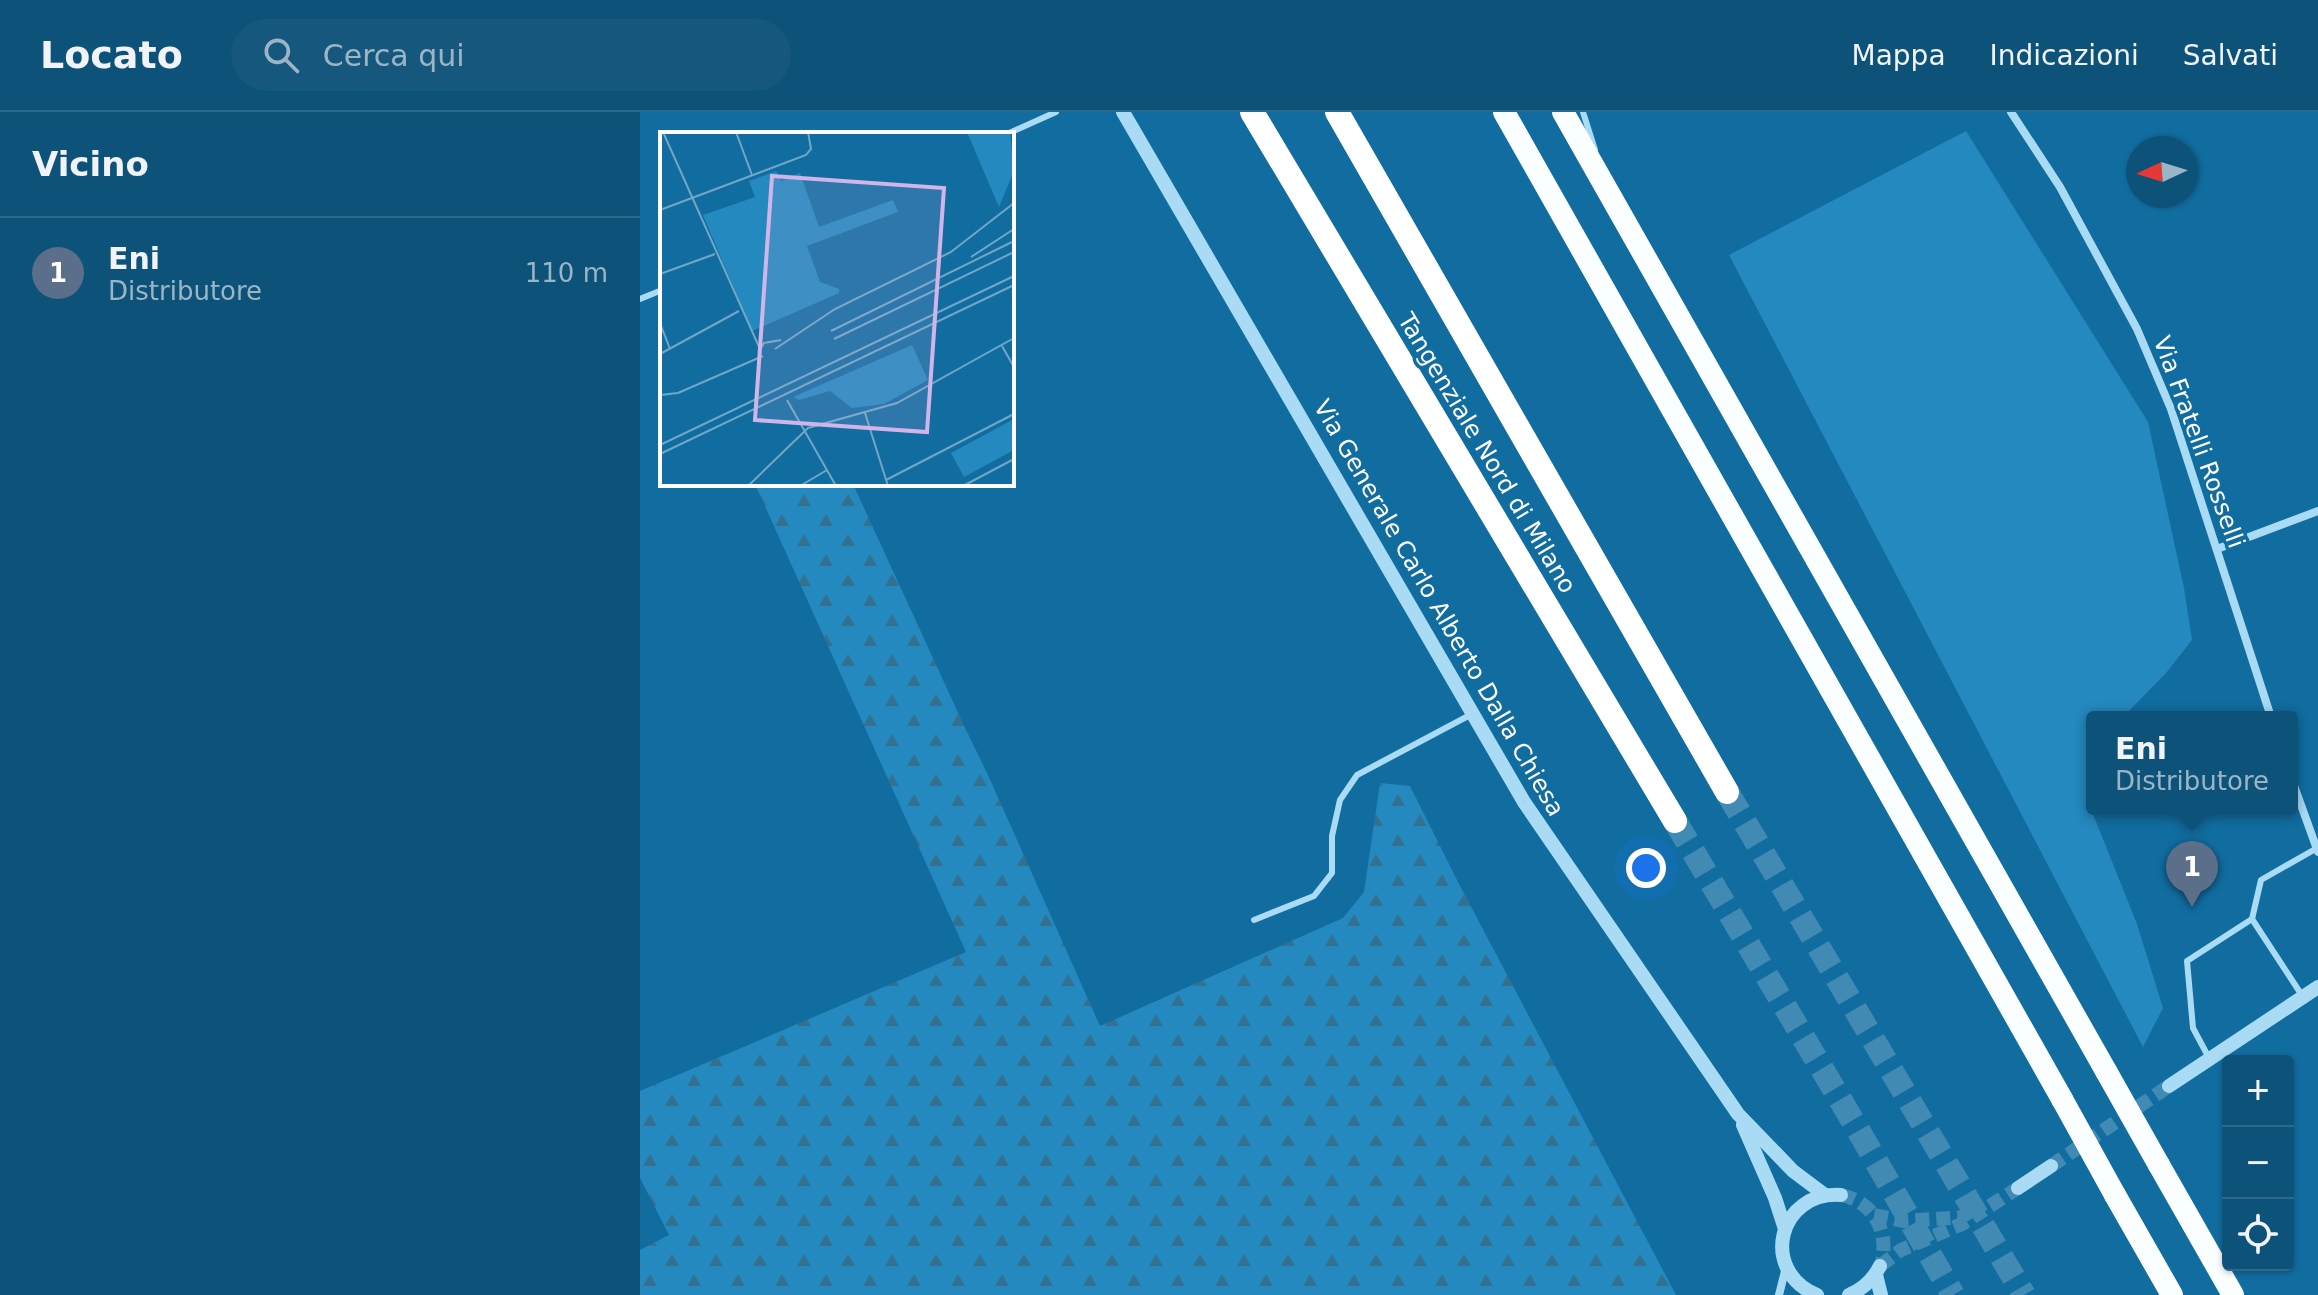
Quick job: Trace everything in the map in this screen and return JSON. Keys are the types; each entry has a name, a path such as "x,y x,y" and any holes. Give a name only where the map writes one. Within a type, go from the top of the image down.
{"highway":[{"name":"Tangenziale Nord di Milano","path":"1250,112 1675,821"},
{"name":"Tangenziale Nord di Milano","path":"1337,112 1727,792"},
{"path":"1504,112 2172,1295"},
{"path":"1563,112 2233,1295"}],"street":[{"name":"Via Generale Carlo Alberto Dalla Chiesa","path":"1123,112 1524,802 1738,1114 1793,1171 1825,1195"},
{"name":"Via Fratelli Rosselli","path":"2011,112 2060,187 2137,329 2171,409 2269,711"},
{"path":"2217,549 2318,511"},
{"path":"2298,797 2317,850"},
{"path":"2169,1086 2318,987"},
{"name":"Via Generale Carlo Alberto Dalla Chiesa","path":"1738,1114 1775,1198 1785,1229 1782,1248 1786,1266"},
{"path":"2018,1188 2051,1166"},
{"path":"1785,1229 1802,1205 1825,1195 1841,1195"},
{"path":"1779,1295 1786,1266"},
{"path":"1786,1266 1797,1283 1817,1295"},
{"path":"1849,1295 1862,1289 1878,1271 1881,1295"}],"lane":[{"path":"1011,132 1056,112"},
{"path":"1583,112 1610,195"},
{"path":"640,299 660,291"},
{"path":"1254,920 1314,896 1332,873 1332,836 1340,800 1357,775 1472,714"},
{"path":"2210,1059 2193,1028 2187,961 2252,919 2261,880 2317,850"},
{"path":"2252,919 2303,997"}],"green space":[{"path":"1966,131 2148,422 2184,588 2192,640 2166,673 2129,711 2086,711 2086,815 2093,815 2137,924 2163,1008 2143,1047 1729,255"},
{"path":"756,486 854,486 1100,1026 1343,918 1364,892 1380,783 1410,786 1676,1295 640,1295 640,1250 669,1235 640,1178 640,1091 966,952"}],"tunnel":[{"path":"1727,792 2024,1295"},
{"path":"1675,821 1953,1295"},
{"path":"2051,1166 2169,1086"},
{"path":"1880,1266 1901,1250 1962,1224 2018,1188"},
{"path":"1841,1195 1863,1204 1877,1221 1883,1242 1881,1266"},
{"path":"1874,1215 1903,1221 1966,1217"}],"place":[{"name":"Eni","path":"2192,907"}]}
